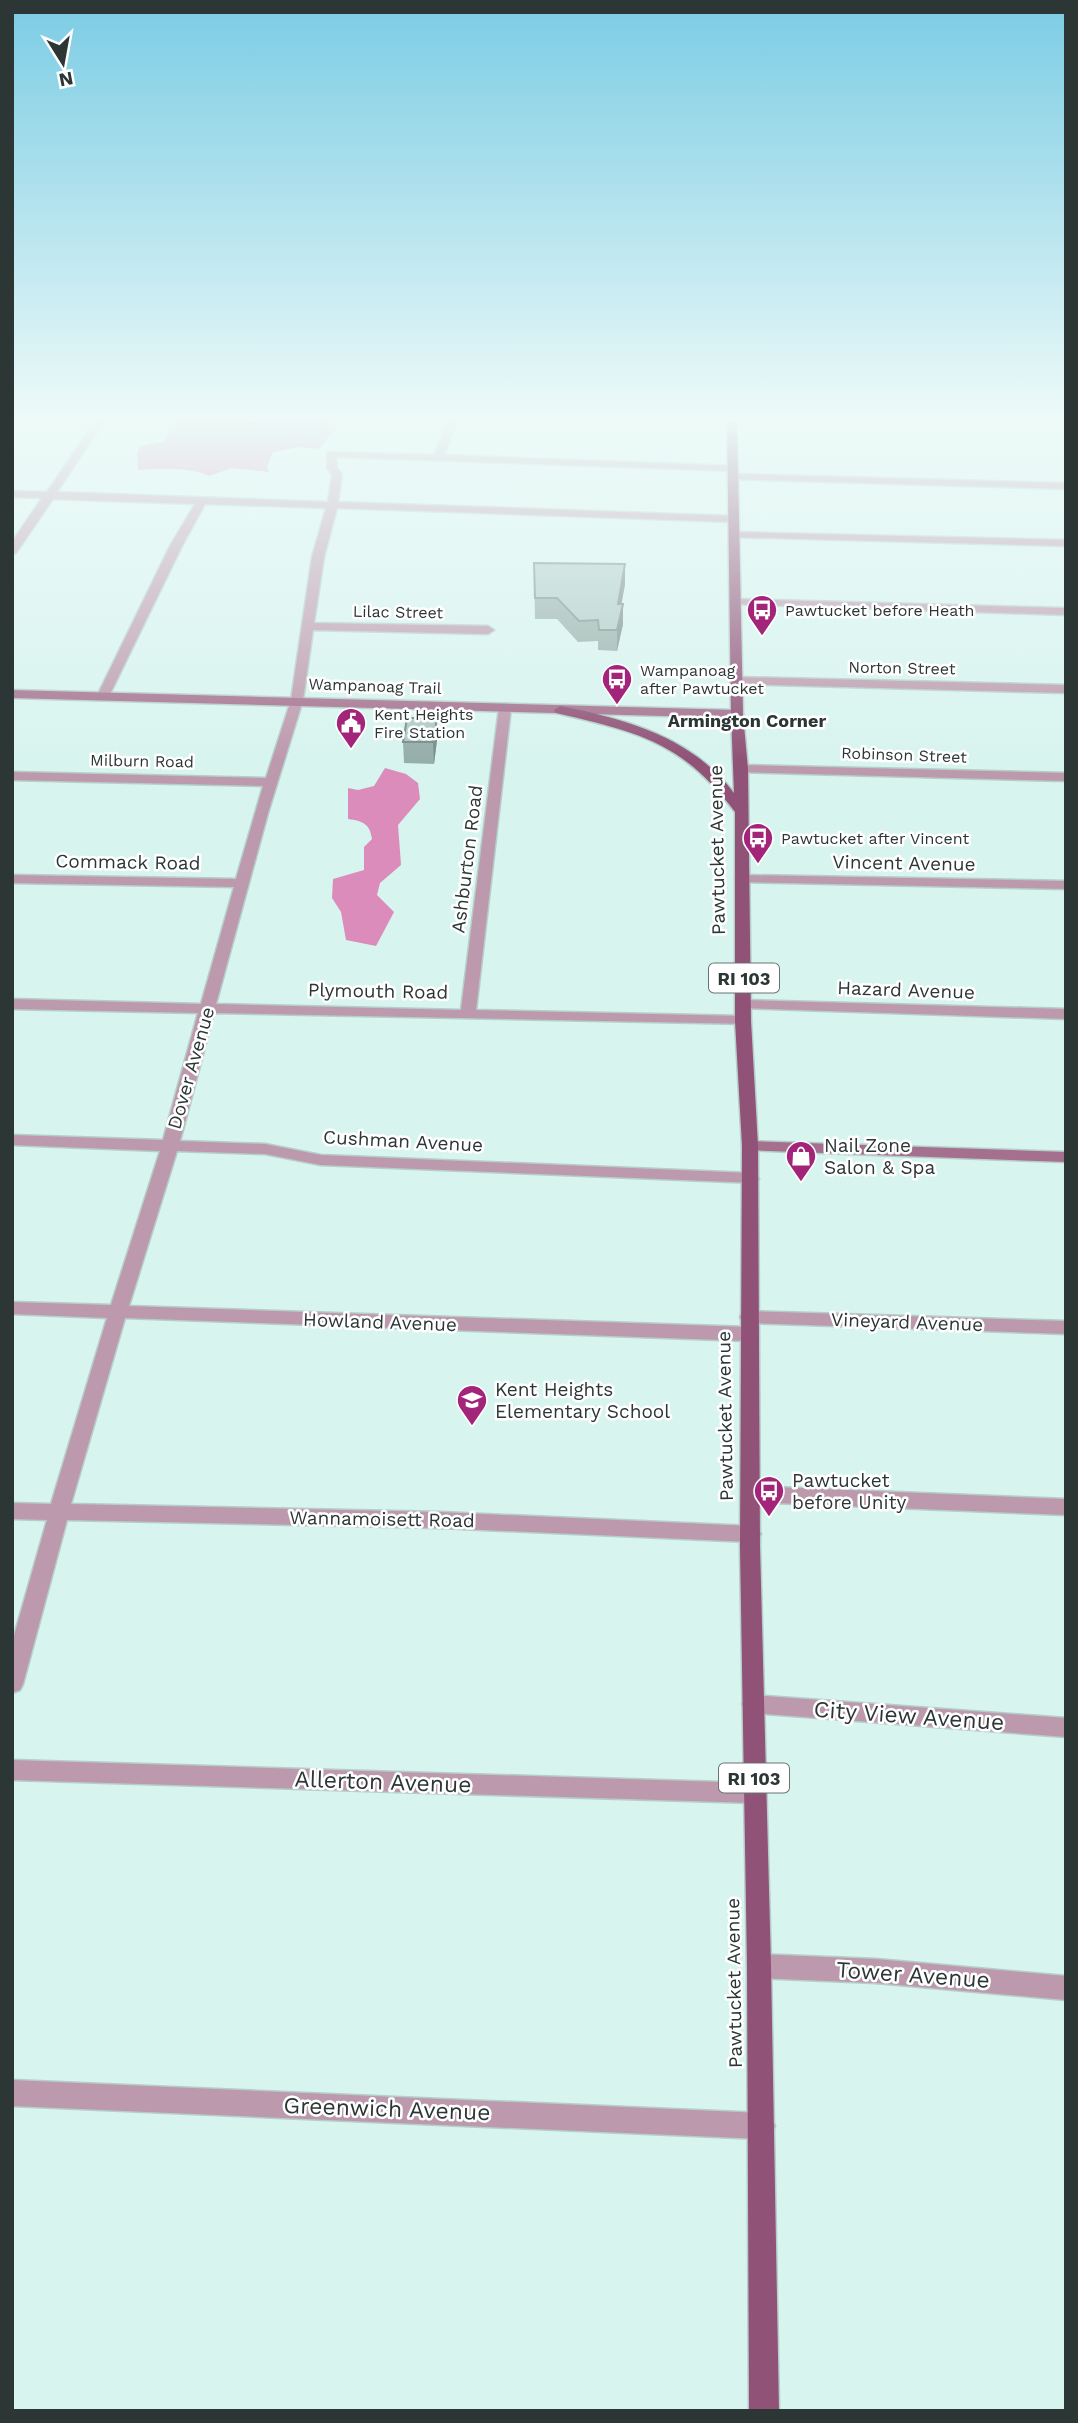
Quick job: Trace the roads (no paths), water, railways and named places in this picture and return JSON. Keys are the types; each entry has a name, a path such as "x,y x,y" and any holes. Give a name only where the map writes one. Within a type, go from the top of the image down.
{"main road":[{"name":"Pawtucket Avenue","path":"734,535 737,714 741,769 744,1013 750,1146 751,1534 754,1793 760,1966 764,2411"},
{"name":"Wampanoag Trail","path":"12,694 737,714"},
{"path":"560,710 625,726 680,748 711,771 740,810"},
{"path":"750,1146 1066,1157"}],"street":[{"path":"12,551 23,535"},
{"path":"103,696 182,535"},
{"name":"Dover Avenue","path":"12,1684 86,1413 170,1145 270,782 297,700 318,557 324,535"},
{"path":"737,535 1066,543"},
{"path":"736,602 1066,612"},
{"name":"Lilac Street","path":"308,626 488,630"},
{"name":"Norton Street","path":"737,681 1066,689"},
{"name":"Ashburton Road","path":"467,1014 505,708"},
{"name":"Robinson Street","path":"741,769 1066,777"},
{"name":"Milburn Road","path":"12,776 270,782"},
{"name":"Commack Road","path":"12,879 243,883"},
{"name":"Vincent Avenue","path":"742,879 1066,885"},
{"name":"Plymouth Road","path":"12,1004 467,1014 744,1013"},
{"name":"Hazard Avenue","path":"744,1013 1066,1014"},
{"name":"Cushman Avenue","path":"12,1140 265,1149 321,1160 750,1179"},
{"name":"Howland Avenue","path":"12,1308 749,1326"},
{"name":"Vineyard Avenue","path":"749,1326 1066,1328"},
{"path":"751,1494 1066,1507"},
{"name":"Wannamoisett Road","path":"12,1511 440,1520 751,1534"},
{"name":"City View Avenue","path":"753,1704 1066,1728"},
{"name":"Allerton Avenue","path":"12,1770 754,1793"},
{"name":"Tower Avenue","path":"760,1966 876,1971 1066,1988"},
{"name":"Greenwich Avenue","path":"12,2093 762,2126"}],"place":[{"name":"Pawtucket before Heath","path":"762,637"},
{"name":"Wampanoag after Pawtucket","path":"617,706"},
{"name":"Kent Heights Fire Station","path":"351,750"},
{"name":"Pawtucket after Vincent","path":"758,865"},
{"name":"Nail Zone Salon & Spa","path":"801,1183"},
{"name":"Kent Heights Elementary School","path":"472,1427"},
{"name":"Pawtucket before Unity","path":"769,1518"}],"district":[{"name":"Armington Corner","path":"747,720"}]}
